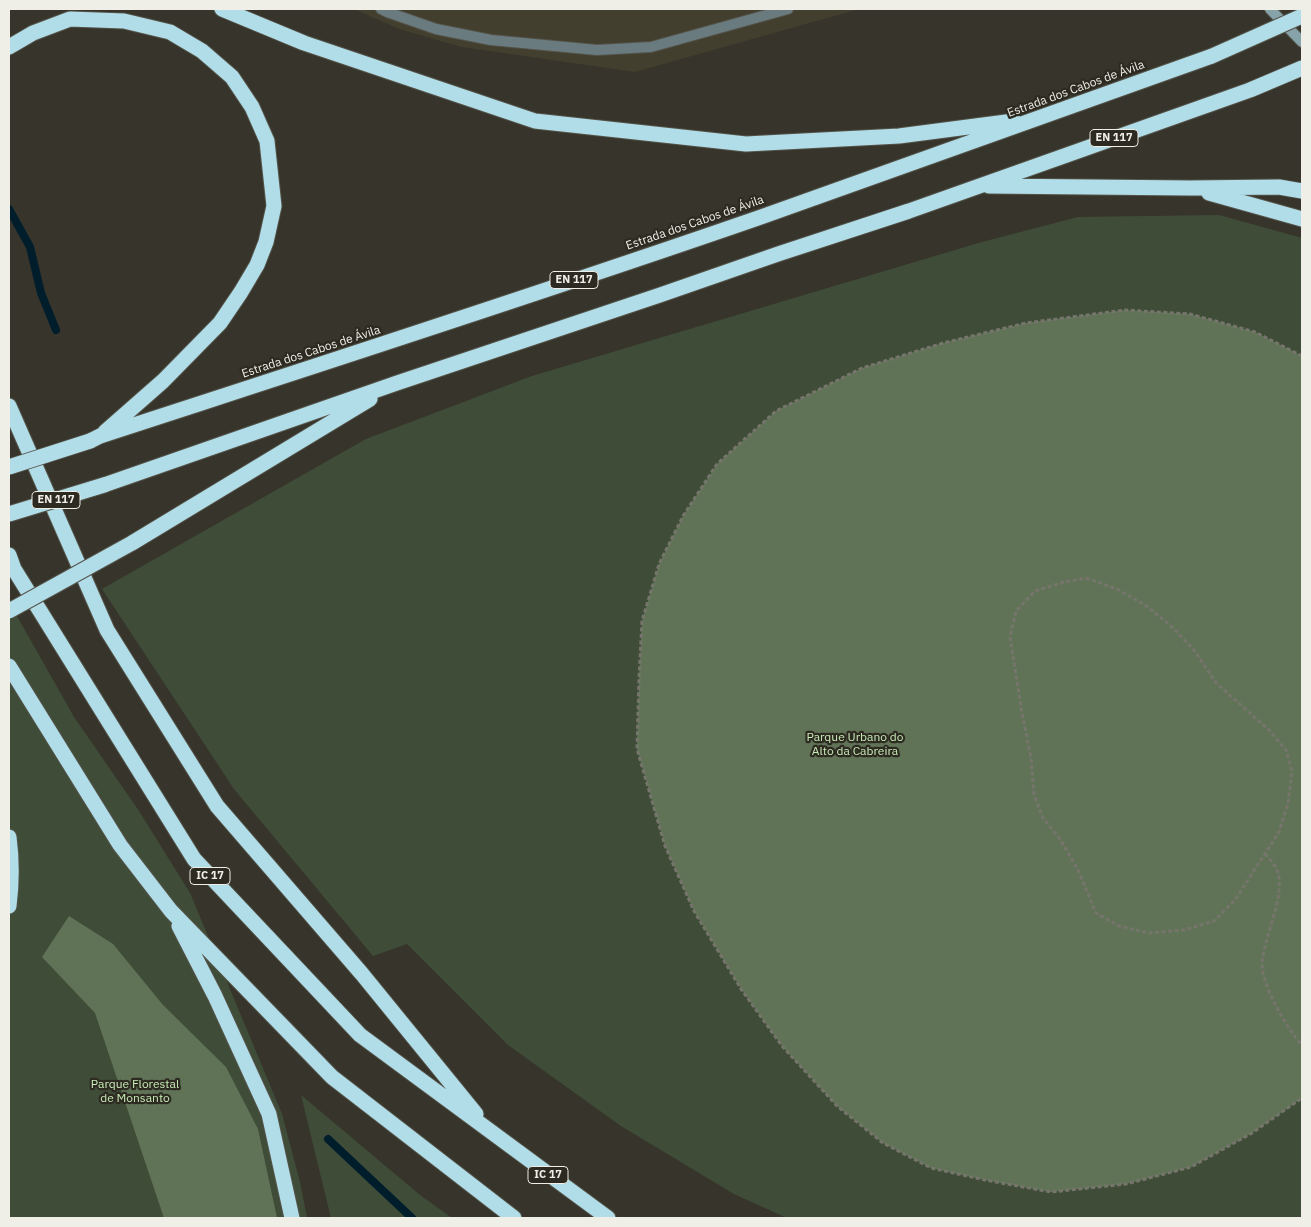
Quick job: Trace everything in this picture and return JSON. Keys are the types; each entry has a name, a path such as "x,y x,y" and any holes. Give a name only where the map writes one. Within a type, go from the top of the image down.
{"highway":[{"path":"222,9 304,43 535,121 746,144 899,136 1046,117"},
{"name":"Estrada dos Cabos de Ávila","path":"95,439 759,217 1046,117 1212,56 1302,16"},
{"path":"9,47 33,34 70,20 124,22 170,32 202,51 232,77 252,107 267,141 274,206 266,242 257,265 220,323 163,381 95,439"},
{"name":"EN 117","path":"9,514 104,486 397,383 908,211 1250,90 1302,68"},
{"path":"977,186 1190,188 1279,186 1302,191"},
{"path":"1190,188 1302,219"},
{"path":"9,611 132,543 397,383"},
{"path":"9,406 107,630 217,806 362,974 489,1131"},
{"name":"EN 117","path":"9,467 95,439"},
{"name":"IC 17","path":"9,555 14,569 194,859 360,1035 608,1218"},
{"path":"9,666 120,846 171,911 332,1077 514,1218"},
{"path":"9,836 12,876 9,906"},
{"path":"171,911 215,996 269,1114 292,1218"}],"street":[{"path":"1270,9 1302,42"}],"lane":[{"path":"381,9 436,29 491,40 597,50 651,47 788,9"}],"path":[{"path":"1302,356 1255,332 1190,314 1125,310 1026,323 942,343 862,368 776,410 718,464 683,516 660,564 642,621 637,749 665,846 694,911 741,989 782,1046 837,1106 883,1143 931,1168 1051,1192 1126,1184 1191,1167 1252,1133 1302,1098"},
{"path":"1086,578 1117,589 1145,605 1170,625 1194,650 1216,683 1269,730 1286,750 1292,772 1288,803 1279,832 1265,854 1235,900 1214,921 1184,930 1149,932 1119,926 1096,913 1078,870 1060,839 1043,818 1034,795 1031,758 1010,637 1016,611 1035,590 1086,578"},
{"path":"1265,854 1278,873 1279,893 1265,942 1262,966 1267,988 1294,1037 1302,1045"}],"shaded area":[{"path":"354,9 859,9 635,72 462,47 399,29"}],"green space":[{"name":"Parque Urbano do Alto da Cabreira","path":"1219,215 1302,238 1302,1218 787,1218 734,1194 621,1126 508,1045 407,944 373,956 234,789 102,589 366,439 532,376 982,242 1078,217"},
{"path":"1125,310 1190,314 1255,332 1302,356 1302,1098 1252,1133 1191,1167 1126,1184 1051,1192 931,1168 883,1143 837,1106 782,1046 741,989 694,911 665,846 637,749 642,621 659,564 683,516 717,464 776,411 862,368 943,343 1026,323"},
{"name":"Parque Florestal de Monsanto","path":"9,602 74,717 139,811 190,893 282,1114 300,1182 307,1218 9,1218"},
{"path":"69,916 113,944 163,1005 226,1067 258,1129 277,1218 164,1218 95,1013 42,957"},
{"path":"301,1095 420,1195 452,1218 331,1218"}],"waterway":[{"path":"9,209 30,247 41,293 56,330"},
{"path":"328,1139 412,1218"}]}
